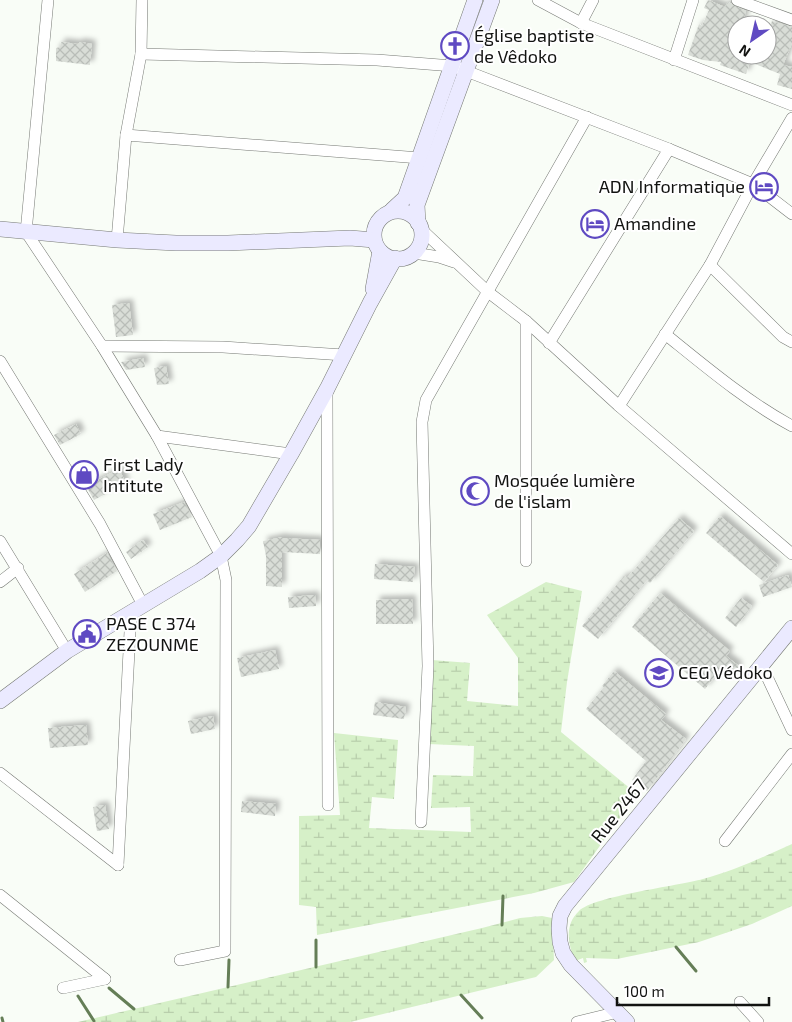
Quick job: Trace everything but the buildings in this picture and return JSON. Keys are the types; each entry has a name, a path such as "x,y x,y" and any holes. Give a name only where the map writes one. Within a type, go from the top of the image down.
{"street":[{"path":"48,0 26,232 102,346 157,436 221,556 226,580 225,951 180,960"},
{"path":"117,240 126,135 141,54 142,0"},
{"path":"376,240 388,257 395,258 406,258 414,253 421,241 417,204 460,68 475,0"},
{"path":"370,302 378,220 405,198 420,158 492,0"},
{"path":"538,0 582,23 792,106"},
{"path":"582,23 593,0"},
{"path":"674,60 694,0"},
{"path":"737,0 792,20"},
{"path":"141,54 377,60 460,68 669,149 753,184 792,214"},
{"path":"421,822 428,666 422,422 426,400 587,117"},
{"path":"619,406 710,265 753,184 792,118"},
{"path":"126,135 420,158"},
{"path":"549,343 669,149"},
{"path":"392,210 406,212 412,216 488,292 526,321 619,406 792,554"},
{"path":"0,229 117,240 228,243 350,238 376,240"},
{"path":"414,253 440,257 456,262"},
{"path":"0,701 67,651 221,556 249,526 327,389 370,302 395,258"},
{"path":"710,265 782,337 792,342"},
{"path":"526,321 526,561"},
{"path":"665,334 745,397 772,416 792,426"},
{"path":"102,346 223,347 344,355"},
{"path":"0,361 100,524 137,608 118,864 0,773"},
{"path":"327,389 328,805"},
{"path":"157,436 291,454"},
{"path":"0,541 67,651"},
{"path":"0,582 18,568"},
{"name":"Rue 2467","path":"623,1017 572,965 563,953 560,935 560,916 565,906 792,628"},
{"path":"762,666 792,730"},
{"path":"725,841 792,754"},
{"path":"0,895 105,979 62,988"},
{"path":"740,1002 758,1022"},
{"path":"577,1022 623,1017"}],"green space":[{"path":"546,582 582,591 561,732 637,794 574,882 534,893 317,935 316,907 299,905 299,816 340,815 334,733 398,740 394,799 372,797 369,828 471,832 470,807 431,808 433,775 473,776 474,746 428,744 432,660 470,663 467,701 518,706 518,658 487,615"},
{"path":"792,844 792,906 752,924 699,942 617,959 586,958 587,962 584,963 583,958 575,961 569,941 569,928 574,916 588,906 618,896 715,876"},
{"path":"542,916 552,918 554,960 536,977 350,1022 78,1022 520,918"}],"waterway":[{"path":"502,925 503,896"},
{"path":"316,940 316,967"},
{"path":"676,947 696,971"},
{"path":"228,987 229,960"},
{"path":"109,988 134,1009"},
{"path":"461,995 482,1018"},
{"path":"78,996 94,1021"},
{"path":"2,1018 3,1022"}],"place":[{"name":"Église baptiste de Vêdoko","path":"455,46"},
{"name":"ADN Informatique","path":"764,187"},
{"name":"Amandine","path":"595,224"},
{"name":"First Lady Intitute","path":"84,475"},
{"name":"Mosquée lumière de l'islam","path":"475,491"},
{"name":"PASE C 374 ZEZOUNME","path":"87,634"},
{"name":"CEG Védoko","path":"659,673"}]}
